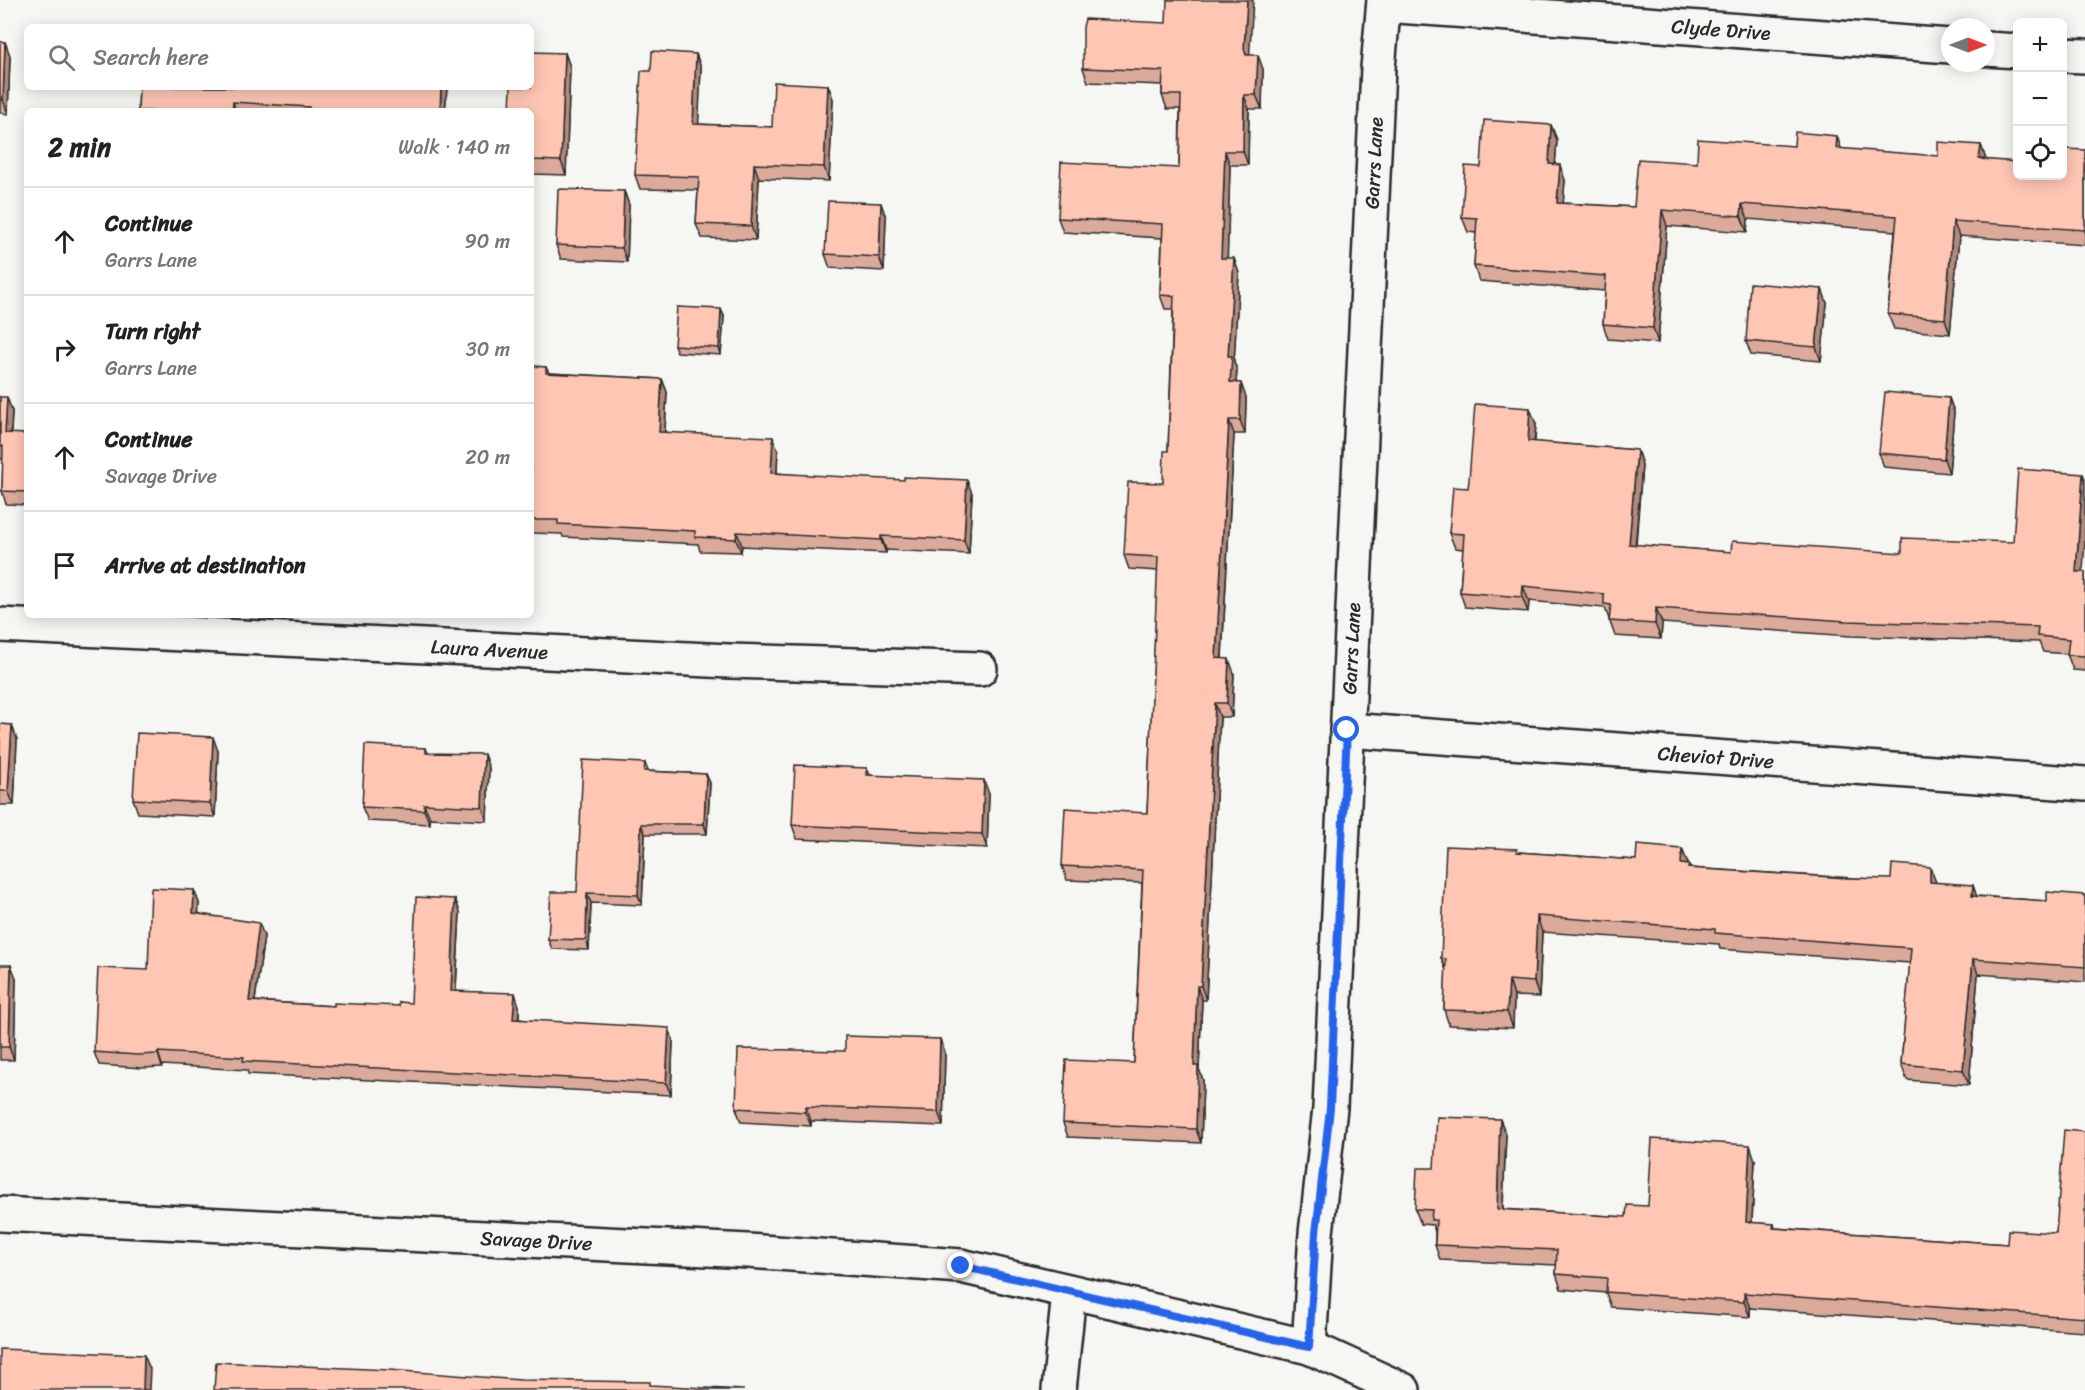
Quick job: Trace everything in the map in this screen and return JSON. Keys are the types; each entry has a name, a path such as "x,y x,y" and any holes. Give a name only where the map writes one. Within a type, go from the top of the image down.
{"street":[{"name":"Clyde Drive","path":"1384,3 1941,45"},
{"name":"Garrs Lane","path":"1309,1347 1316,1233 1330,1108 1377,92 1384,3"},
{"path":"1995,50 2013,51"},
{"path":"2067,55 2085,56"},
{"name":"Laura Avenue","path":"0,626 705,660 980,669"},
{"name":"Cheviot Drive","path":"1347,730 2085,784"},
{"name":"Savage Drive","path":"0,1214 748,1251 961,1266 1069,1293"},
{"path":"1059,1390 1069,1293 1184,1316 1309,1347 1403,1390"}],"building":[{"path":"1167,0 1247,0 1244,49 1246,55 1258,55 1256,95 1244,95 1243,151 1225,151 1221,258 1234,258 1228,356 1232,356 1230,382 1241,383 1240,420 1229,420 1216,658 1229,659 1227,703 1215,703 1201,986 1197,986 1194,1066 1198,1066 1196,1129 1063,1123 1066,1060 1134,1063 1143,870 1062,866 1065,808 1147,813 1158,557 1124,555 1128,482 1163,483 1164,451 1168,451 1174,296 1160,295 1163,224 1058,218 1061,162 1179,168 1181,95 1162,95 1163,71 1083,68 1085,19 1166,23"},
{"path":"0,42 5,42 3,100 0,100"},
{"path":"652,51 696,54 693,124 772,127 774,82 828,85 824,167 754,164 751,226 696,224 699,177 635,175 641,71 651,71"},
{"path":"534,52 565,53 561,161 534,160 534,108 510,108 511,90 534,90"},
{"path":"139,90 441,90 440,108 309,108 233,102 232,108 138,108"},
{"path":"1484,120 1551,125 1549,164 1560,165 1557,203 1634,207 1638,159 1697,163 1698,139 1794,146 1795,132 1837,136 1836,148 1938,156 1938,142 1981,145 1979,159 2013,162 2013,180 2067,180 2067,149 2085,150 2085,230 1953,221 1945,319 1888,314 1897,216 1742,204 1741,216 1662,210 1653,328 1603,324 1606,276 1474,266 1477,218 1462,217 1465,166 1481,167"},
{"path":"558,189 624,191 622,248 556,245"},
{"path":"828,201 881,203 879,257 825,254"},
{"path":"1750,283 1822,289 1816,347 1746,341"},
{"path":"677,307 721,309 719,348 674,345"},
{"path":"534,366 546,367 546,373 662,379 659,432 773,437 771,473 904,480 904,477 967,480 964,540 881,536 881,540 737,532 736,539 695,537 695,531 558,524 558,520 534,520"},
{"path":"1885,392 1949,398 1944,459 1879,453"},
{"path":"0,397 7,397 5,433 24,434 24,492 2,491 3,446 0,446"},
{"path":"1475,404 1530,408 1528,441 1637,450 1629,544 1731,552 1732,541 1902,553 1902,538 2013,542 2018,469 2083,474 2076,572 2085,572 2085,656 2067,655 2069,639 2037,636 2038,627 1846,621 1656,608 1655,624 1609,621 1611,605 1604,604 1604,594 1523,586 1522,597 1460,592 1464,534 1449,533 1453,487 1468,488"},
{"path":"0,724 12,725 8,791 0,791"},
{"path":"137,733 213,737 210,803 133,799"},
{"path":"365,745 426,748 426,753 484,754 482,807 424,804 424,810 362,807"},
{"path":"583,760 645,763 644,771 706,774 704,824 641,824 638,895 587,893 586,940 548,939 551,892 577,892"},
{"path":"795,765 867,768 867,775 984,780 982,834 792,825"},
{"path":"1637,845 1682,849 1681,864 1689,865 1688,868 1891,879 1892,864 1930,867 1930,882 1973,885 1972,896 2047,901 2047,892 2085,895 2085,967 1973,959 1963,1070 1901,1064 1911,948 1715,933 1715,929 1537,916 1534,982 1509,980 1507,1012 1444,1010 1446,959 1441,958 1446,846 1517,849 1517,852 1636,860"},
{"path":"151,888 194,890 193,913 259,923 249,1001 334,1006 334,1003 399,1006 399,1002 411,1003 416,897 455,899 451,991 515,993 513,1019 669,1028 666,1083 243,1061 244,1057 158,1052 158,1054 137,1055 94,1052 98,968 148,970"},
{"path":"0,965 11,965 9,1047 0,1047"},
{"path":"845,1036 940,1039 938,1112 806,1107 805,1112 736,1108 738,1049 845,1051"},
{"path":"1437,1117 1500,1119 1497,1209 1626,1217 1627,1205 1648,1206 1652,1139 1750,1145 1746,1222 1774,1224 1773,1228 2007,1244 2008,1230 2056,1233 2064,1130 2085,1132 2085,1318 1744,1293 1744,1302 1606,1292 1607,1278 1556,1274 1557,1250 1435,1245 1436,1220 1431,1220 1432,1210 1415,1209 1417,1168 1434,1168"},
{"path":"0,1349 144,1355 143,1390 0,1390"},
{"path":"216,1362 389,1370 521,1380 650,1382 650,1385 744,1390 214,1390"}],"route":[{"path":"961,1266 1069,1293 1184,1316 1309,1347 1316,1233 1330,1108 1347,730"}]}
